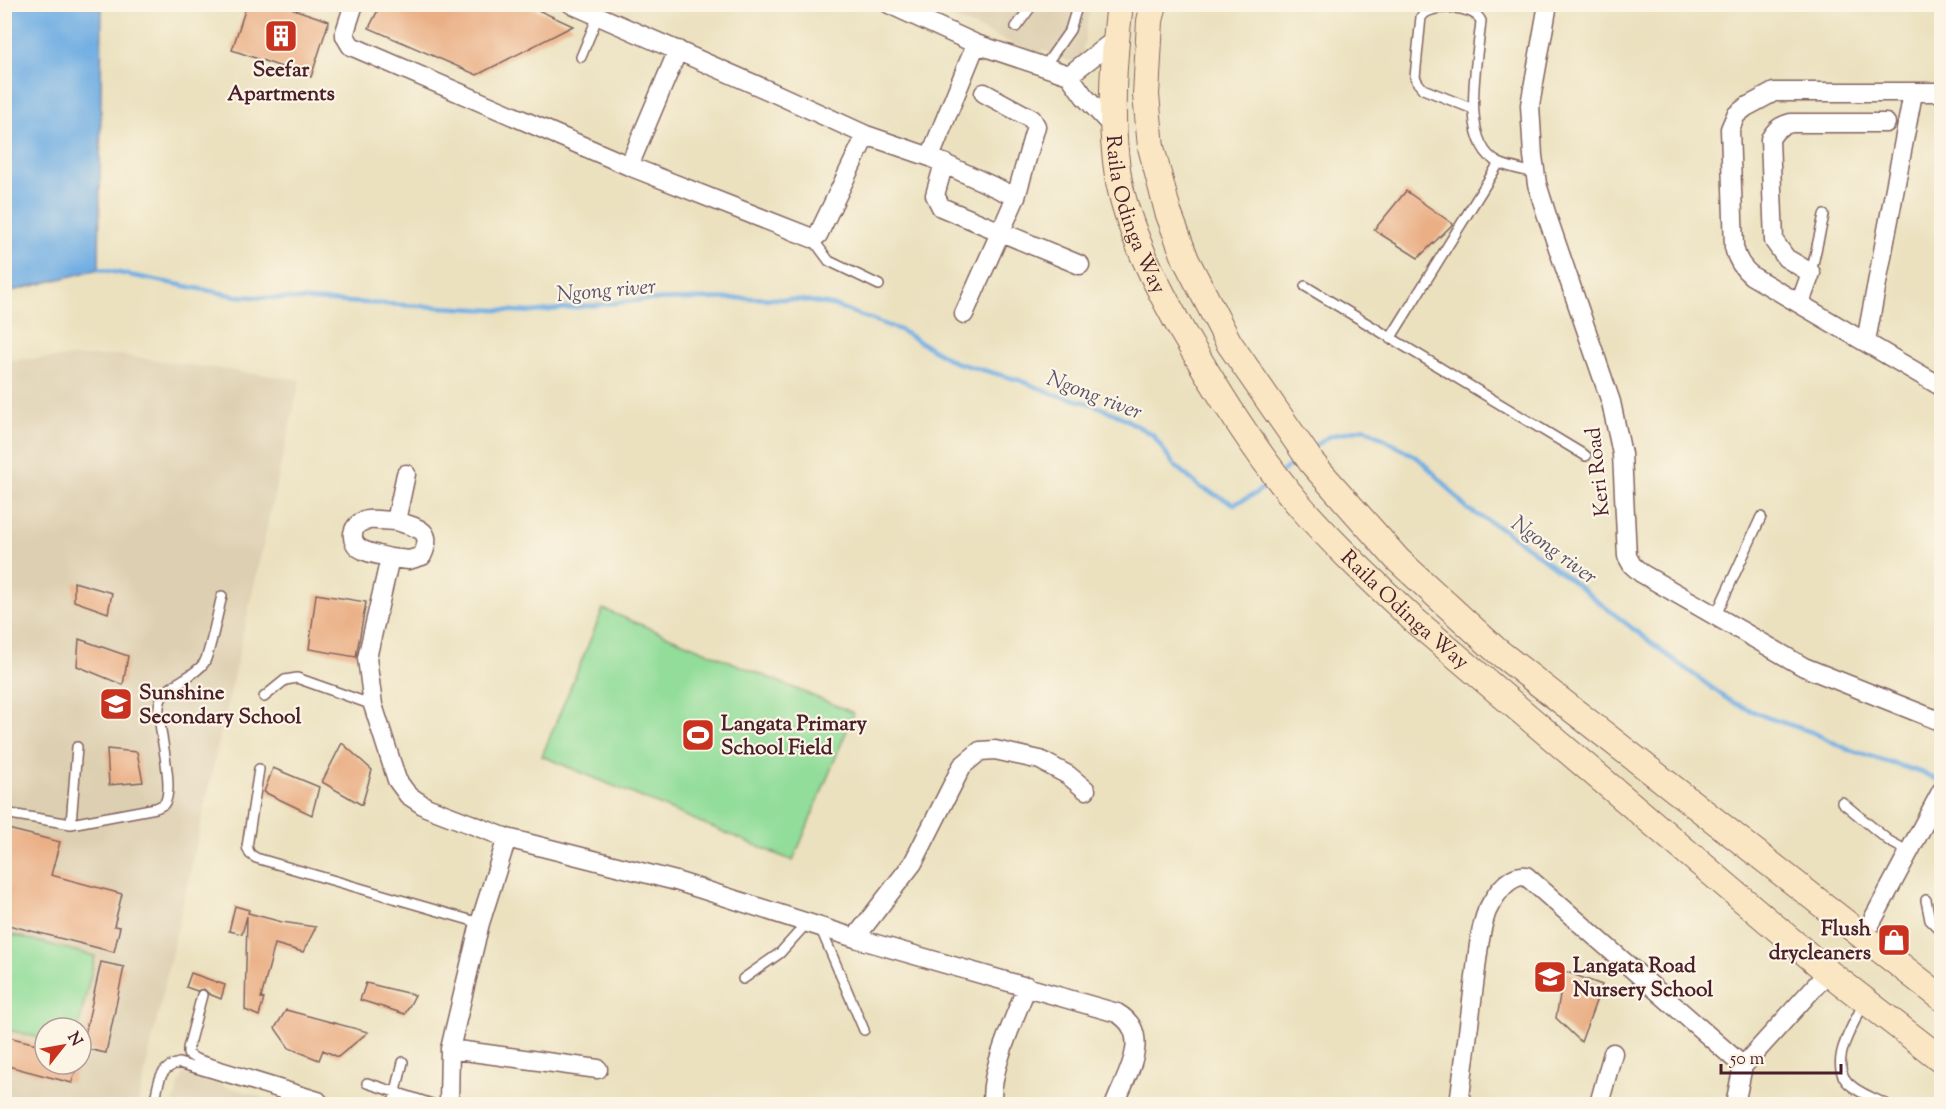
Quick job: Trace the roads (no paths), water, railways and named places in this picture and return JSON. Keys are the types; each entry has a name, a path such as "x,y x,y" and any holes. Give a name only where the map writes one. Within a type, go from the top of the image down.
{"main road":[{"name":"Raila Odinga Way","path":"1120,4 1112,92 1112,126 1119,178 1127,208 1161,293 1210,379 1246,435 1276,475 1349,558 1414,620 1590,767 1828,972 1941,1060"},
{"name":"Raila Odinga Way","path":"1154,4 1150,21 1146,95 1151,147 1168,212 1186,260 1229,343 1312,463 1398,560 1496,650 1864,936 1937,989"},
{"path":"1590,767 1610,738"}],"street":[{"path":"354,4 345,32 351,46 629,166 812,238 818,235 866,135"},
{"path":"571,4 866,135 937,160 1016,197"},
{"path":"889,4 976,44 1069,75 1084,96 1112,126"},
{"name":"Keri Road","path":"1548,4 1530,105 1535,173 1547,216 1611,402 1622,454 1627,556 1632,565 1641,573 1804,667 1941,722"},
{"path":"1069,75 1116,39"},
{"path":"976,44 937,160 935,195 941,207 1080,265"},
{"path":"629,166 678,50"},
{"path":"1941,92 1774,92 1759,98 1736,116 1730,129 1734,248 1736,258 1744,269 1752,276 1941,387"},
{"path":"964,314 1016,197 1036,126 1032,119 984,93"},
{"path":"1866,341 1912,93"},
{"path":"1800,303 1810,273 1786,258 1774,241 1770,139 1781,125 1791,123 1886,123"},
{"path":"396,521 406,474"},
{"path":"367,520 396,521 421,529 426,535 422,556 409,560 390,558 362,550 356,544 353,530 359,523 367,520"},
{"path":"390,558 367,658 372,705 397,780 408,795 426,807 507,838 676,881 855,938 1117,1013 1127,1019 1135,1032 1136,1052 1115,1104"},
{"path":"855,938 914,863 962,766 980,751 995,750 1040,760 1068,775 1086,789"},
{"path":"1864,936 1939,799"},
{"path":"449,1104 450,1049 480,923 507,838"},
{"path":"1459,1104 1478,954 1487,912 1502,889 1511,879 1520,875 1526,876 1743,1066"},
{"path":"1735,1104 1743,1066 1828,972"},
{"path":"993,1104 995,1075 1027,986"},
{"path":"450,1049 598,1069"},
{"path":"1599,1104 1613,1053"}],"lane":[{"path":"1016,27 1033,4"},
{"path":"1044,67 1070,30 1078,4"},
{"path":"1473,109 1423,88 1415,77 1421,17 1429,10 1437,7 1474,11 1479,15 1481,21 1473,109 1476,132 1488,155 1499,163 1535,173"},
{"path":"581,57 598,16"},
{"path":"1390,339 1499,163"},
{"path":"1810,273 1824,215"},
{"path":"812,238 829,261 879,285"},
{"path":"1305,286 1586,456"},
{"path":"1715,617 1761,517"},
{"path":"4,813 71,824 156,808 164,804 167,797 166,763 158,711 159,701 165,693 197,671 205,662 222,596"},
{"path":"264,697 285,680 297,678 372,705"},
{"path":"71,824 77,747"},
{"path":"259,768 247,847 250,854 256,858 480,923"},
{"path":"1842,802 1889,841 1909,852"},
{"path":"1926,900 1932,924 1941,932"},
{"path":"743,979 780,953 813,925 864,1030"},
{"path":"202,995 188,1054 196,1059 320,1097 326,1104"},
{"path":"1864,1000 1841,1052 1840,1065 1846,1081 1853,1088 1886,1104"},
{"path":"393,1104 403,1062"},
{"path":"154,1104 164,1069 169,1065 179,1063 316,1104"},
{"path":"367,1083 432,1104"}],"water":[{"path":"5,4 102,5 99,269 5,293"}],"waterway":[{"name":"Ngong river","path":"99,269 236,296 532,312 642,300 753,298 802,300 832,305 900,330 954,362 1019,380 1054,394 1092,404 1120,416 1153,435 1174,465 1200,487 1234,504 1255,494 1270,482"},
{"name":"Ngong river","path":"1311,448 1330,436 1365,428 1418,458 1467,509 1504,530 1532,550 1730,701 1766,717 1812,732 1847,749 1923,773 1942,782"},
{"name":"Ngong river","path":"1283,471 1300,457"}],"place":[{"name":"Seefar Apartments","path":"281,36"},
{"name":"Sunshine Secondary School","path":"116,704"},
{"name":"Langata Primary School Field","path":"698,735"},
{"name":"Flush drycleaners","path":"1894,940"},
{"name":"Langata Road Nursery School","path":"1550,977"}]}
